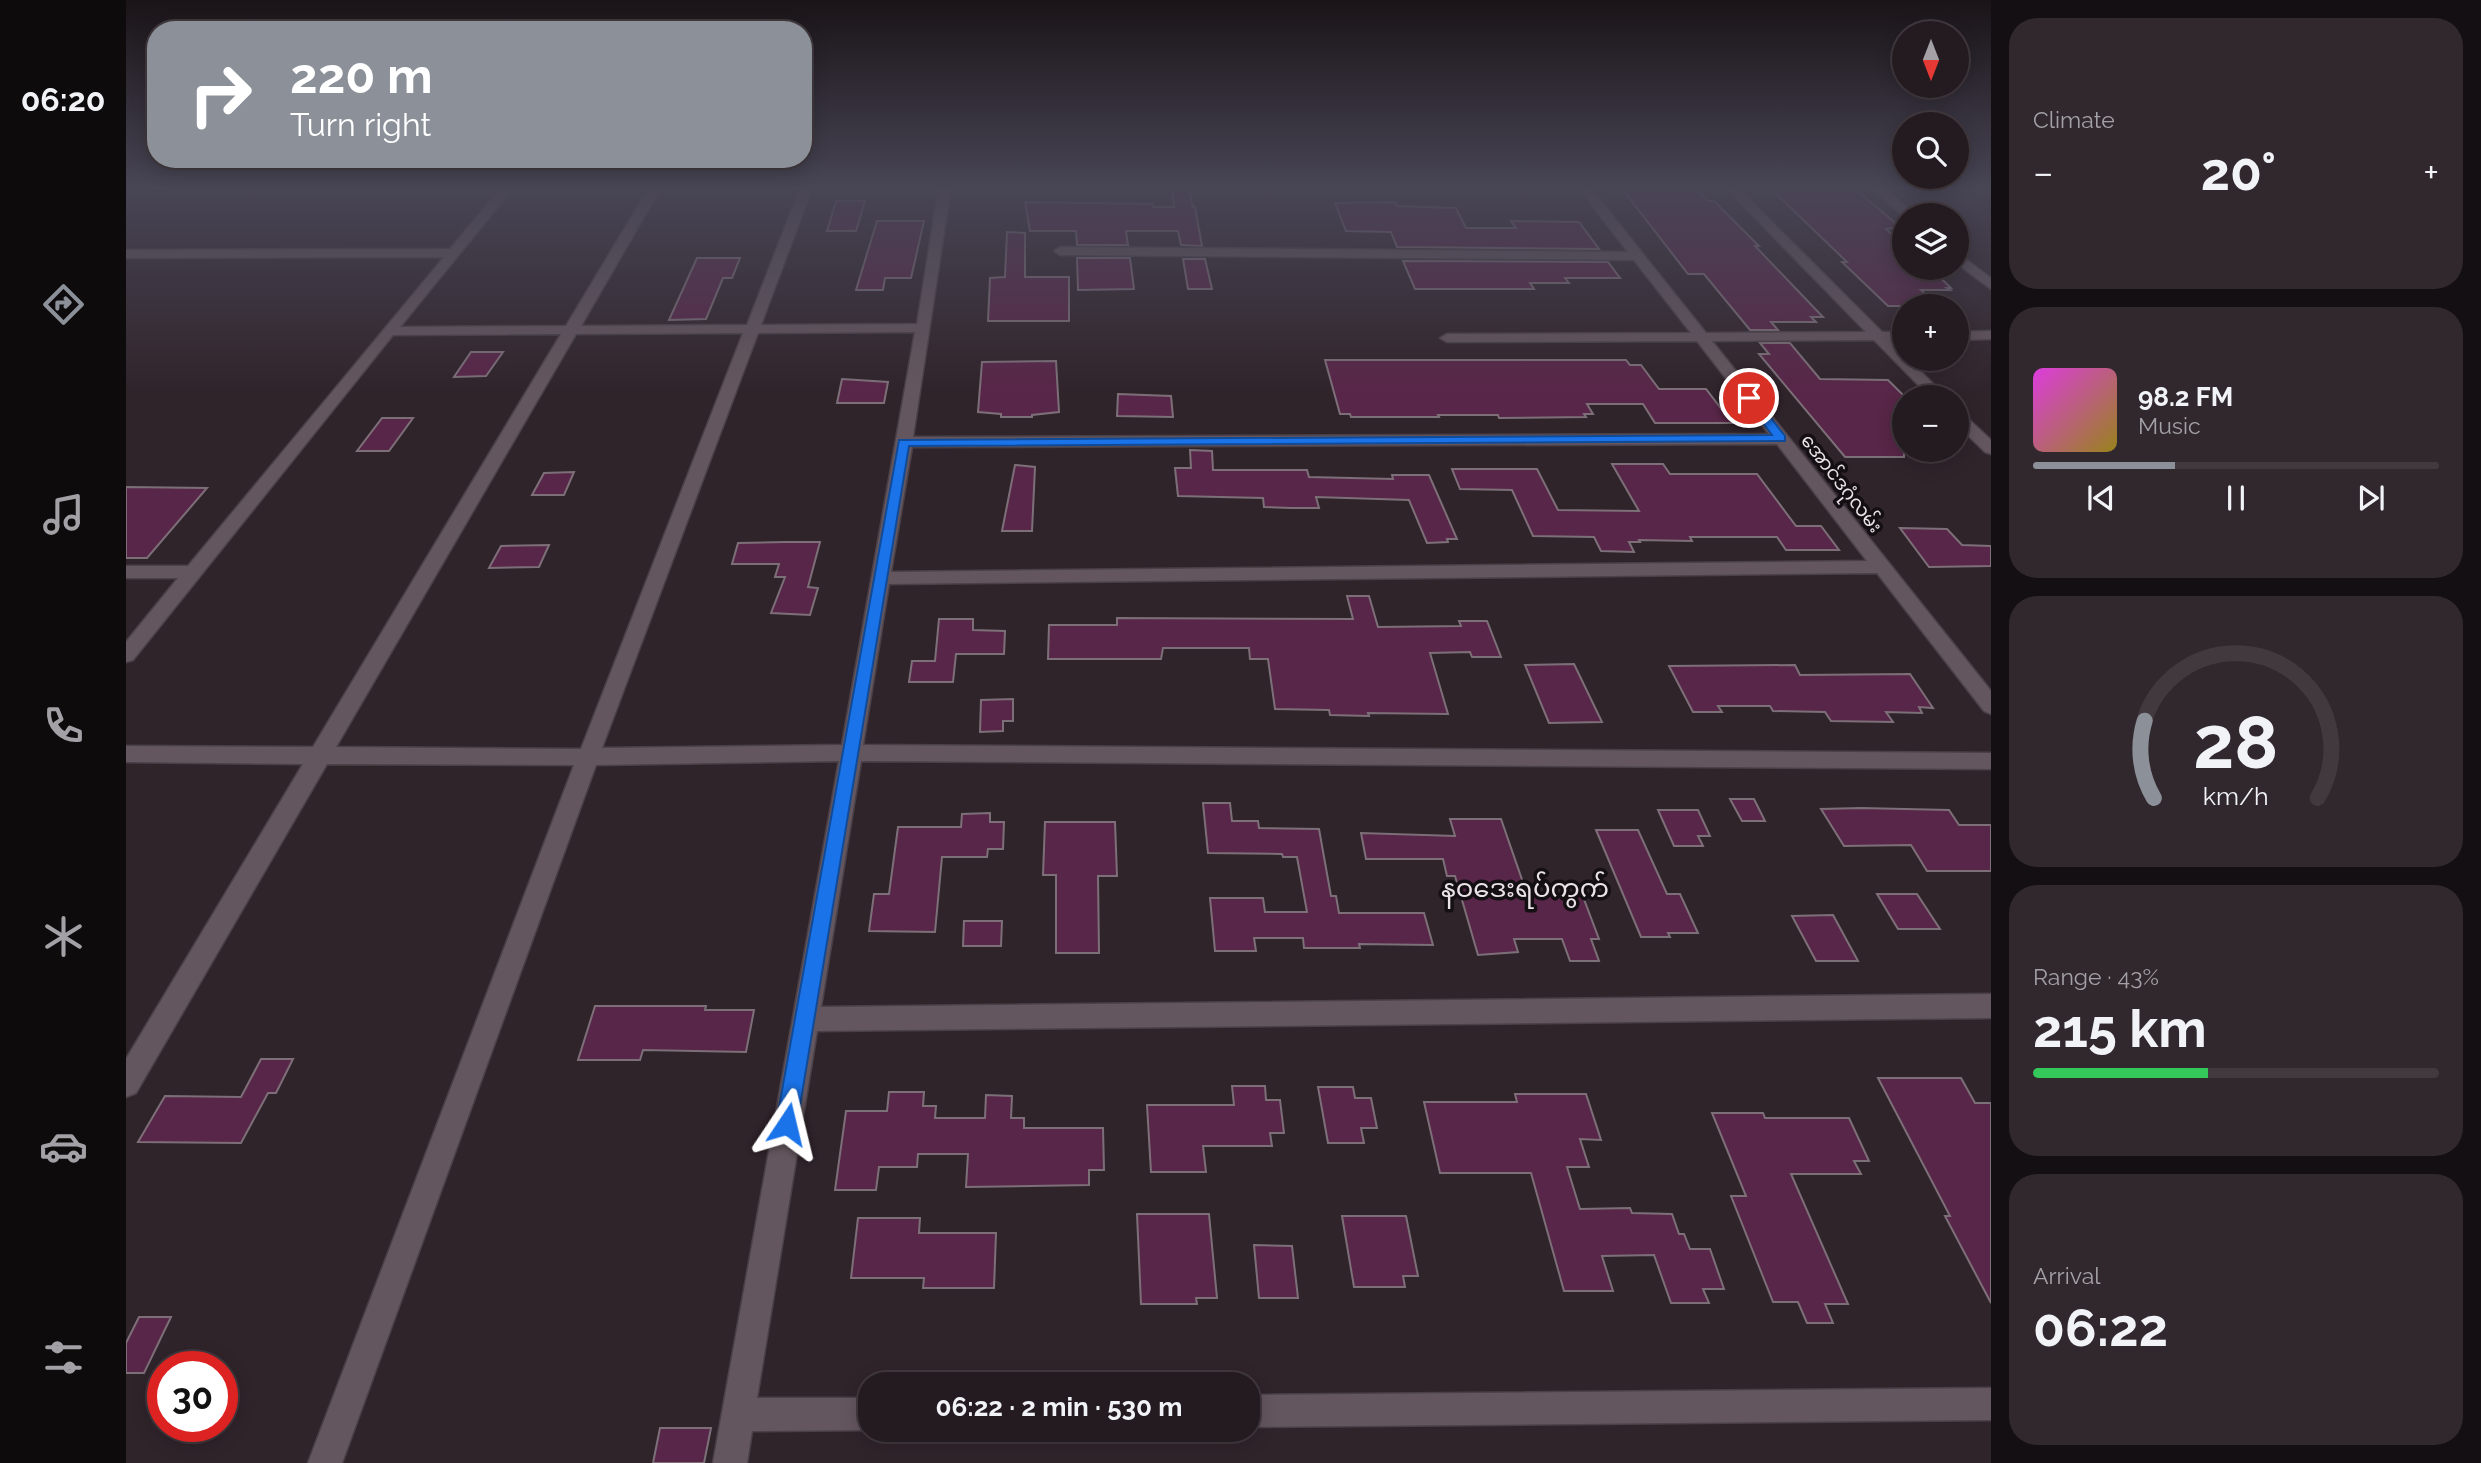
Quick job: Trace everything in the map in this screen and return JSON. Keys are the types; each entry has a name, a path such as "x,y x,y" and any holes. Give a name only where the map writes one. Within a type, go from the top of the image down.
{"street":[{"path":"126,655 453,254"},
{"path":"126,1084 616,254"},
{"path":"325,1463 588,757 782,254"},
{"path":"730,1463 934,254"},
{"path":"1438,254 1638,256"},
{"path":"1796,254 1926,385"},
{"name":"အောင်ဒဂုံလမ်း","path":"1638,256 1991,706"},
{"path":"1969,267 1991,285"},
{"path":"388,331 923,328"},
{"path":"1969,336 1991,335"},
{"path":"1447,338 1892,336"},
{"path":"1969,428 1991,449"},
{"path":"903,442 1781,439"},
{"path":"879,578 1882,567"},
{"path":"126,572 193,572"},
{"path":"126,754 588,757 849,753 1991,761"},
{"path":"805,1018 1991,1006"},
{"path":"1260,1410 1991,1404"},
{"path":"738,1415 858,1414"}],"building":[{"path":"867,254 916,254 911,278 885,278 883,290 856,290"},
{"path":"1006,254 1025,254 1025,277 1069,277 1069,321 988,321 990,278 1005,277"},
{"path":"1673,254 1763,254 1823,317 1811,317 1816,322 1771,322 1778,330 1750,330 1704,274 1688,274"},
{"path":"1839,254 1892,254 1892,280 1943,280 1951,288 1921,290 1925,294 1892,294 1892,306 1888,306 1842,262 1847,262"},
{"path":"697,258 740,258 732,278 723,278 706,319 669,320"},
{"path":"1077,258 1130,258 1134,289 1078,290"},
{"path":"1183,259 1205,259 1212,289 1188,289"},
{"path":"1403,261 1608,262 1620,278 1565,278 1569,283 1530,283 1534,289 1415,289"},
{"path":"1760,343 1790,343 1820,379 1888,380 1893,385 1892,457 1845,457 1759,354 1769,354"},
{"path":"471,352 503,352 486,376 454,377"},
{"path":"1325,360 1626,360 1630,365 1641,365 1659,389 1706,389 1732,423 1655,423 1643,404 1587,404 1593,414 1584,414 1586,417 1351,417 1350,414 1340,414"},
{"path":"1056,361 1059,412 1032,417 1001,417 1001,414 978,412 982,362"},
{"path":"842,379 888,382 884,403 837,403"},
{"path":"1118,394 1171,396 1173,417 1117,416"},
{"path":"382,418 413,418 389,451 357,451"},
{"path":"1190,450 1212,451 1213,470 1307,470 1309,477 1393,479 1392,475 1429,475 1457,539 1427,543 1409,500 1316,497 1319,508 1291,508 1264,507 1263,498 1178,496 1175,468 1191,468"},
{"path":"1612,464 1663,464 1670,474 1757,474 1796,526 1821,526 1839,550 1786,550 1777,537 1690,537 1692,541 1629,542 1634,552 1601,551 1594,537 1533,536 1512,490 1460,489 1452,469 1537,469 1558,510 1639,511"},
{"path":"1015,465 1035,467 1032,531 1002,531"},
{"path":"574,472 564,495 532,495 544,473"},
{"path":"126,487 207,488 147,558 126,558"},
{"path":"1900,528 1947,529 1962,545 1991,546 1991,566 1929,567"},
{"path":"820,542 808,587 818,588 810,615 771,613 785,577 775,577 779,564 732,564 738,543"},
{"path":"549,545 539,567 489,568 501,546"},
{"path":"1347,596 1369,596 1378,627 1461,626 1459,621 1487,621 1501,657 1472,657 1470,652 1430,653 1448,714 1368,713 1369,716 1330,715 1329,710 1275,709 1268,659 1250,659 1249,648 1163,648 1161,659 1048,659 1049,625 1117,625 1117,618 1353,619"},
{"path":"939,619 973,619 973,630 1005,631 1004,654 956,654 953,682 909,682 912,661 935,661"},
{"path":"1574,664 1602,722 1549,723 1525,665"},
{"path":"1795,665 1800,675 1910,674 1933,708 1919,707 1922,713 1886,712 1893,722 1831,721 1825,712 1773,711 1770,706 1718,706 1722,712 1693,712 1669,666"},
{"path":"1013,699 1013,721 1003,721 1003,731 980,732 981,700"},
{"path":"1730,799 1754,799 1765,821 1742,821"},
{"path":"1203,803 1230,803 1232,821 1258,821 1259,828 1319,829 1331,896 1336,896 1339,913 1424,913 1433,945 1359,944 1360,948 1304,948 1303,938 1254,938 1256,951 1215,951 1210,898 1263,898 1265,912 1307,912 1297,857 1283,857 1282,854 1208,853"},
{"path":"1821,809 1949,810 1959,825 1991,825 1991,871 1927,871 1911,845 1844,846"},
{"path":"1658,810 1698,810 1710,836 1698,836 1703,846 1674,846"},
{"path":"990,813 990,822 1004,822 1003,849 988,849 987,857 942,857 935,932 869,931 874,894 889,894 898,827 961,827 962,814"},
{"path":"1450,819 1501,819 1527,894 1582,894 1599,939 1591,939 1599,961 1570,961 1562,939 1514,939 1518,952 1478,955 1455,876 1447,876 1443,859 1366,859 1361,833 1455,836"},
{"path":"1045,822 1115,822 1117,876 1098,876 1099,953 1056,953 1056,875 1043,875"},
{"path":"1596,830 1638,830 1667,894 1680,894 1698,933 1668,933 1670,937 1641,937"},
{"path":"1877,894 1917,894 1940,929 1898,929"},
{"path":"1833,915 1858,961 1816,961 1792,916"},
{"path":"964,921 1002,921 1001,946 963,946"},
{"path":"595,1006 706,1006 705,1010 754,1010 746,1052 643,1050 640,1060 578,1060"},
{"path":"261,1059 293,1059 276,1093 268,1093 241,1143 138,1142 165,1096 241,1097"},
{"path":"1878,1078 1961,1078 1975,1103 1991,1103 1991,1303 1945,1216 1950,1216"},
{"path":"1232,1086 1265,1086 1266,1100 1280,1100 1284,1133 1270,1133 1272,1146 1203,1146 1206,1172 1151,1172 1147,1105 1234,1105"},
{"path":"1318,1087 1353,1087 1355,1098 1371,1098 1377,1128 1361,1128 1364,1143 1328,1143"},
{"path":"889,1092 924,1092 923,1106 936,1106 935,1118 985,1118 986,1095 1012,1096 1011,1118 1024,1118 1024,1128 1103,1128 1104,1170 1089,1170 1089,1185 966,1187 968,1154 918,1154 917,1167 879,1167 876,1190 835,1190 846,1111 887,1111"},
{"path":"1515,1094 1586,1094 1601,1140 1580,1139 1589,1167 1567,1167 1580,1209 1630,1208 1632,1213 1672,1214 1679,1234 1684,1234 1690,1249 1710,1249 1724,1289 1703,1289 1709,1303 1671,1303 1654,1255 1602,1256 1613,1291 1564,1291 1531,1173 1440,1173 1424,1102 1517,1102"},
{"path":"1712,1113 1763,1113 1765,1118 1849,1118 1869,1161 1854,1161 1861,1174 1791,1174 1848,1304 1825,1304 1833,1323 1807,1323 1798,1302 1773,1302 1731,1196 1746,1196"},
{"path":"1137,1214 1209,1214 1217,1298 1196,1298 1197,1304 1141,1304"},
{"path":"1342,1216 1406,1216 1418,1276 1403,1276 1405,1287 1354,1287"},
{"path":"858,1218 920,1218 919,1233 996,1233 994,1288 923,1288 924,1278 851,1278"},
{"path":"1254,1245 1292,1246 1298,1298 1259,1298"},
{"path":"139,1317 171,1317 155,1351 147,1351 147,1367 144,1373 126,1373 126,1343"},
{"path":"660,1428 711,1428 704,1463 653,1463"}],"district":[{"name":"နဝဒေးရပ်ကွက်","path":"1525,888"}],"route":[{"path":"787,1124 903,442 1781,439 1749,398"}]}
